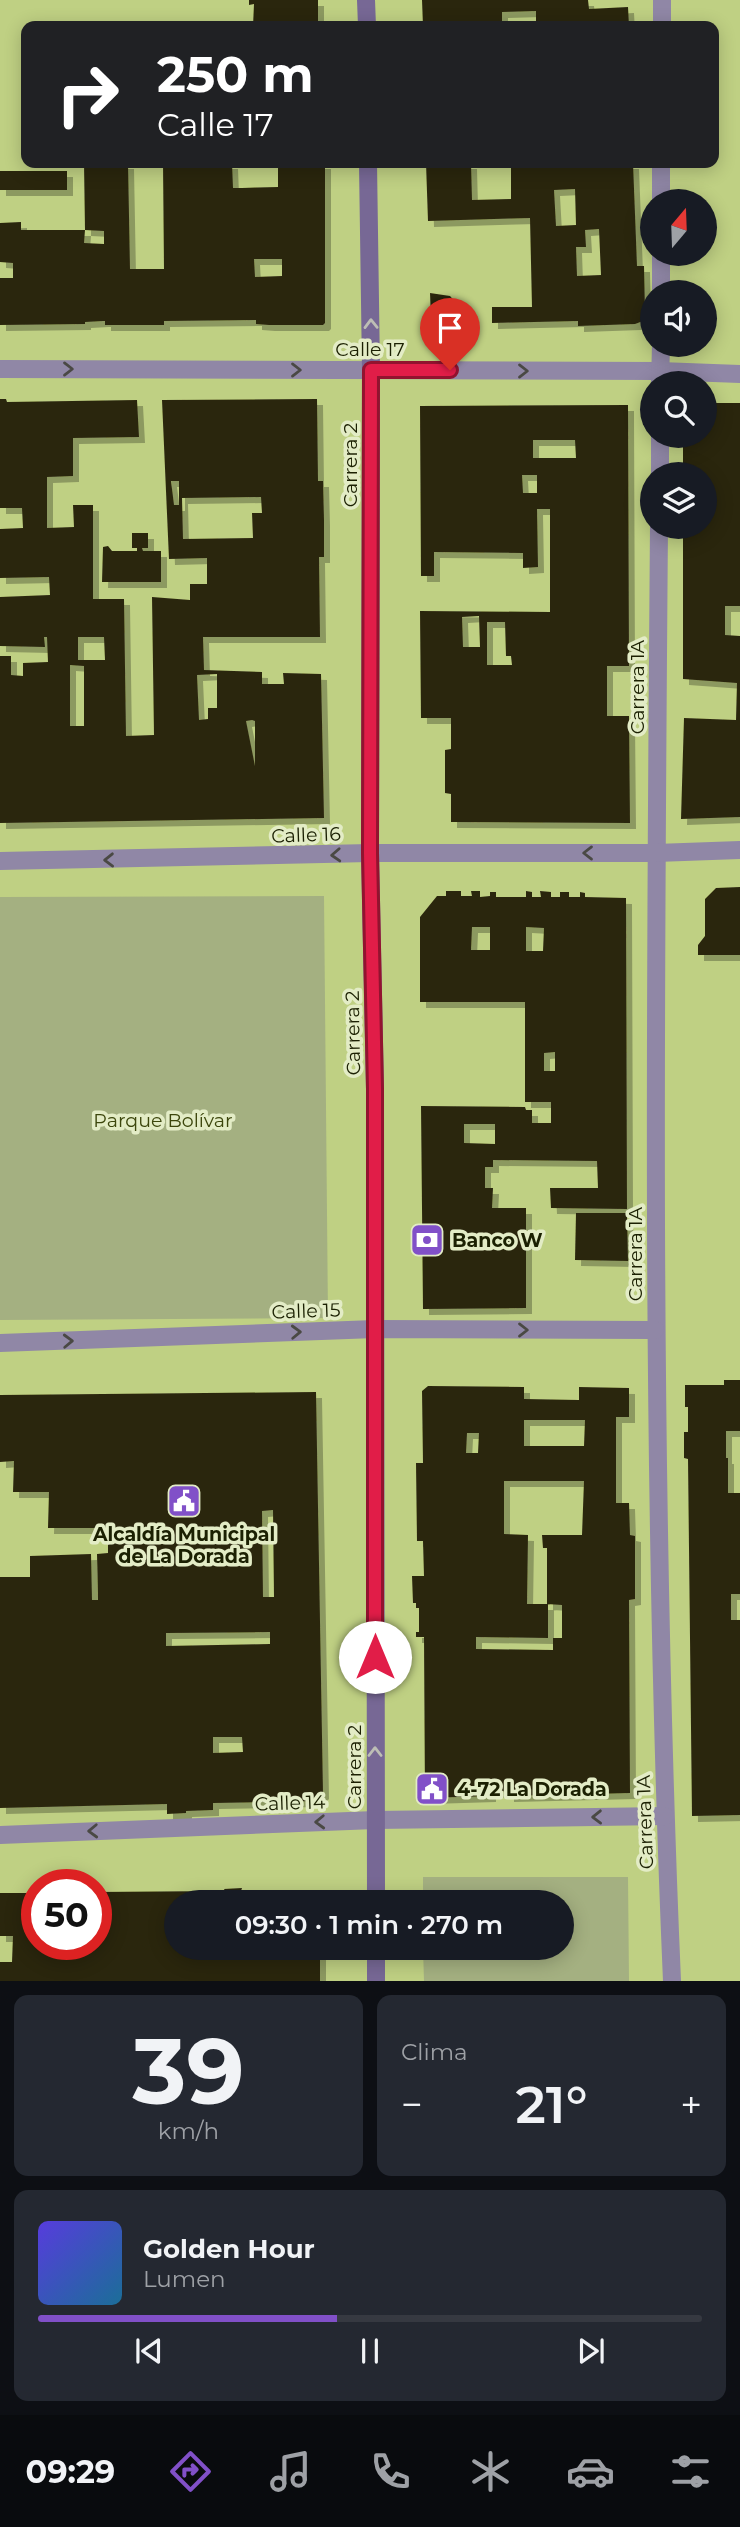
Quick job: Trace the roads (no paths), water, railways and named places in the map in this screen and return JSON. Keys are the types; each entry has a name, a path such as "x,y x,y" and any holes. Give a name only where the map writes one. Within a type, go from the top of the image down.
{"main road":[{"path":"366,0 367,21"},
{"name":"Carrera 2","path":"368,168 371,370 370,853 375,1089 376,1890"},
{"path":"376,1960 376,1981"}],"street":[{"path":"662,0 662,21"},
{"path":"661,168 661,189"},
{"name":"Calle 17","path":"0,369 371,370 640,377"},
{"name":"Calle 17","path":"717,375 740,374"},
{"name":"Carrera 1A","path":"659,539 655,1330 665,1816 673,1981"},
{"name":"Calle 16","path":"0,862 370,853 656,853 740,850"},
{"name":"Calle 15","path":"0,1343 375,1329 655,1330"},
{"name":"Calle 14","path":"0,1835 375,1820 665,1816"}],"place":[{"name":"Banco W","path":"427,1240"},
{"name":"Alcaldía Municipal de La Dorada","path":"184,1501"},
{"name":"4-72 La Dorada","path":"432,1789"}],"park label":[{"name":"Parque Bolívar","path":"163,1120"}]}
